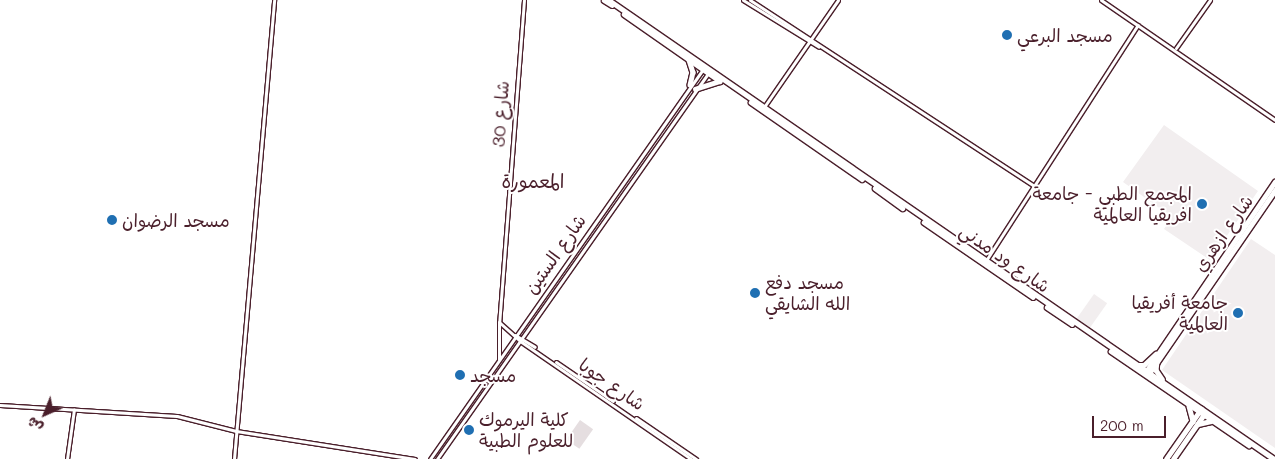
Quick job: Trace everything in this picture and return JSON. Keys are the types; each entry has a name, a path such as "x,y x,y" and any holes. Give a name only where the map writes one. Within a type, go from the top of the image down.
{"main road":[{"path":"604,0 688,59 704,68"},
{"path":"609,0 721,79"},
{"path":"688,59 693,72 690,85"},
{"path":"693,92 708,81 721,79"},
{"name":"شارع ود مدني","path":"721,79 764,107 1146,374 1274,459"},
{"name":"شارع ود مدني","path":"721,79 1135,364 1146,374"},
{"name":"شارع ازهري","path":"1146,374 1156,354 1176,329 1275,182"},
{"path":"1146,374 1157,361 1176,329 1275,190"},
{"path":"1135,364 1144,365 1156,354"},
{"path":"1157,361 1158,375 1190,404 1196,423"},
{"path":"1173,459 1203,412"},
{"name":"شارع ود مدني","path":"1203,412 1213,421 1269,459"},
{"path":"1166,459 1196,423 1213,421"}],"street":[{"path":"234,459 274,0"},
{"name":"شارع 30","path":"499,359 499,322 524,0"},
{"path":"742,0 825,49 1036,187"},
{"path":"750,0 810,40"},
{"path":"764,107 838,0"},
{"path":"1101,0 1176,48 1275,120"},
{"path":"1176,48 1210,0"},
{"path":"985,262 1036,187 1138,24"},
{"name":"شارع الستين","path":"430,459 514,336 690,85 704,68"},
{"name":"شارع الستين","path":"437,459 688,98 710,72"},
{"path":"687,91 693,92"},
{"path":"684,95 688,98"},
{"path":"603,209 608,213"},
{"path":"599,215 604,218"},
{"path":"499,322 520,340"},
{"name":"شارع جوبا","path":"520,340 696,459"},
{"name":"شارع جوبا","path":"585,383 691,459"},
{"path":"0,405 177,416 236,431 415,459"},
{"path":"67,459 74,409"}],"shaded area":[{"name":"المجمع الطبي - جامعة افريقيا العالمية","path":"1164,125 1258,191 1210,260 1164,229 1172,217 1123,182"},
{"name":"جامعة أفريقيا العالمية","path":"1251,239 1275,255 1275,448 1162,370"},
{"path":"1094,294 1107,303 1090,328 1077,319"},
{"path":"580,420 593,429 579,449 566,440"}],"place":[{"name":"مسجد البرعي","path":"1007,35"},
{"name":"المجمع الطبي - جامعة افريقيا العالمية","path":"1202,204"},
{"name":"مسجد الرضوان","path":"112,220"},
{"name":"مسجد دفع الله الشايقي","path":"755,293"},
{"name":"جامعة أفريقيا العالمية","path":"1238,313"},
{"name":"مسجد","path":"460,375"},
{"name":"كلية اليرموك للعلوم الطبية","path":"469,430"}],"district":[{"name":"المعمورة","path":"533,181"}]}
